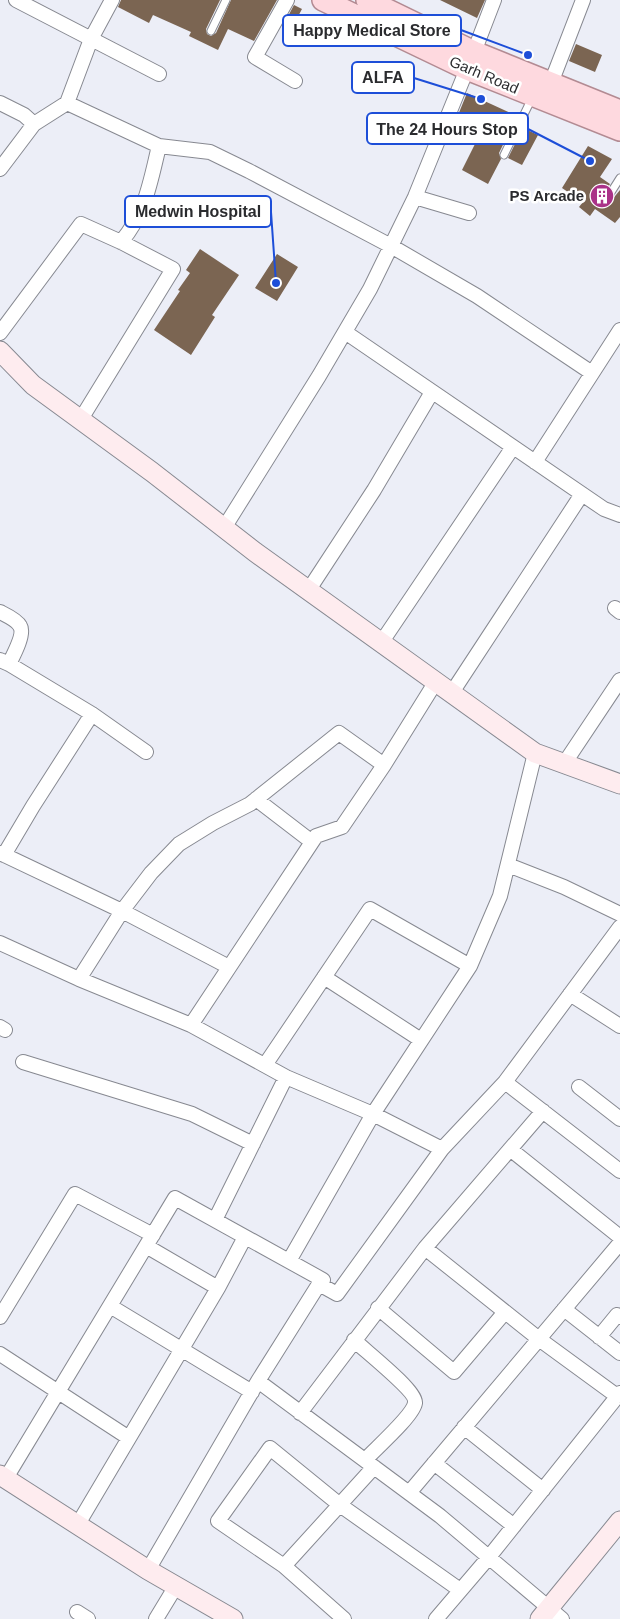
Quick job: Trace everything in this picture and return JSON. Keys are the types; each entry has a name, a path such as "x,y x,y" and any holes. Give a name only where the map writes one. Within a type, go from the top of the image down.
{"main road":[{"name":"Garh Road","path":"367,0 471,60"},
{"name":"Garh Road","path":"335,2 507,75 551,83 620,111"},
{"name":"Garh Road","path":"507,75 533,95 620,130"}],"street":[{"path":"16,0 158,74"},
{"path":"0,169 34,124 67,103 91,39 112,0"},
{"path":"287,0 255,57 295,82"},
{"path":"224,528 370,289 415,197 494,0"},
{"path":"551,83 583,0"},
{"path":"0,103 24,115 34,124"},
{"path":"67,103 159,146 210,152 250,172 391,246 477,296 592,373"},
{"path":"121,242 131,230 146,200 159,146"},
{"path":"415,197 469,213"},
{"path":"0,333 81,224 173,269 81,419"},
{"path":"535,462 620,330"},
{"path":"345,332 604,509 620,515"},
{"path":"0,352 33,385 152,472 308,591 535,753 620,784"},
{"path":"308,591 374,490 432,392"},
{"path":"381,643 513,447"},
{"path":"451,694 582,494"},
{"path":"0,612 18,623 21,627 21,635 5,662 92,714 146,752"},
{"path":"564,764 620,680"},
{"path":"190,1025 316,836 342,827 384,765 435,683"},
{"path":"92,714 2,854 122,911 229,967"},
{"path":"79,978 122,911 151,873 179,844 256,799 339,733 384,765"},
{"path":"289,1261 373,1114 470,966 500,896 535,753"},
{"path":"256,799 312,842"},
{"path":"508,865 564,887 620,914"},
{"path":"265,1065 370,909 470,966"},
{"path":"319,1284 336,1294 442,1148 505,1082 620,926"},
{"path":"0,943 190,1025 286,1077 373,1114 442,1148"},
{"path":"324,977 421,1040"},
{"path":"570,994 620,1026"},
{"path":"23,1062 192,1114 253,1144"},
{"path":"215,1220 286,1077"},
{"path":"505,1082 619,1168"},
{"path":"579,1087 620,1119"},
{"path":"300,1412 425,1248 543,1111"},
{"path":"510,1149 620,1237"},
{"path":"0,1317 75,1194 149,1240 218,1288"},
{"path":"148,1570 255,1387 323,1280 175,1198 58,1391 3,1476 148,1570 233,1619"},
{"path":"78,1524 182,1350 245,1237"},
{"path":"408,1493 620,1243"},
{"path":"425,1248 539,1339 619,1395 489,1557 436,1619"},
{"path":"110,1306 182,1350 300,1412 440,1516 489,1557 550,1615 620,1521"},
{"path":"378,1308 454,1372 505,1312"},
{"path":"564,1309 620,1353"},
{"path":"600,1337 617,1315 620,1317"},
{"path":"284,1566 340,1505 415,1404 415,1398 405,1385 354,1340"},
{"path":"0,1354 129,1438"},
{"path":"464,1427 543,1490"},
{"path":"344,1619 284,1566 218,1521 270,1448 340,1505 460,1590"},
{"path":"434,1463 514,1526"},
{"path":"156,1619 176,1586"}],"lane":[{"path":"211,31 226,0"},
{"path":"504,155 533,95"},
{"path":"608,197 620,178"}],"building":[{"path":"121,0 220,0 206,29 207,34 211,36 216,33 231,0 277,0 254,41 228,29 218,50 189,36 191,32 153,15 149,23 118,7"},
{"path":"440,0 485,0 477,18"},
{"path":"294,5 302,9 294,24 286,20"},
{"path":"576,44 602,55 595,72 569,61"},
{"path":"467,93 517,116 499,153 501,159 488,184 462,170 481,132 456,120"},
{"path":"523,128 538,135 522,165 508,158"},
{"path":"588,146 612,159 600,177 610,184 603,196 606,202 611,201 620,190 620,217 615,223 595,209 590,216 579,207 583,202 562,188"},
{"path":"200,249 239,275 212,315 215,317 191,355 154,330 180,291 178,290 190,273 186,270"},
{"path":"277,254 298,267 277,301 255,288"}],"place":[{"name":"Happy Medical Store","path":"528,55"},
{"name":"ALFA","path":"481,99"},
{"name":"The 24 Hours Stop","path":"590,161"},
{"name":"PS Arcade","path":"602,196"},
{"name":"Medwin Hospital","path":"276,283"}]}
